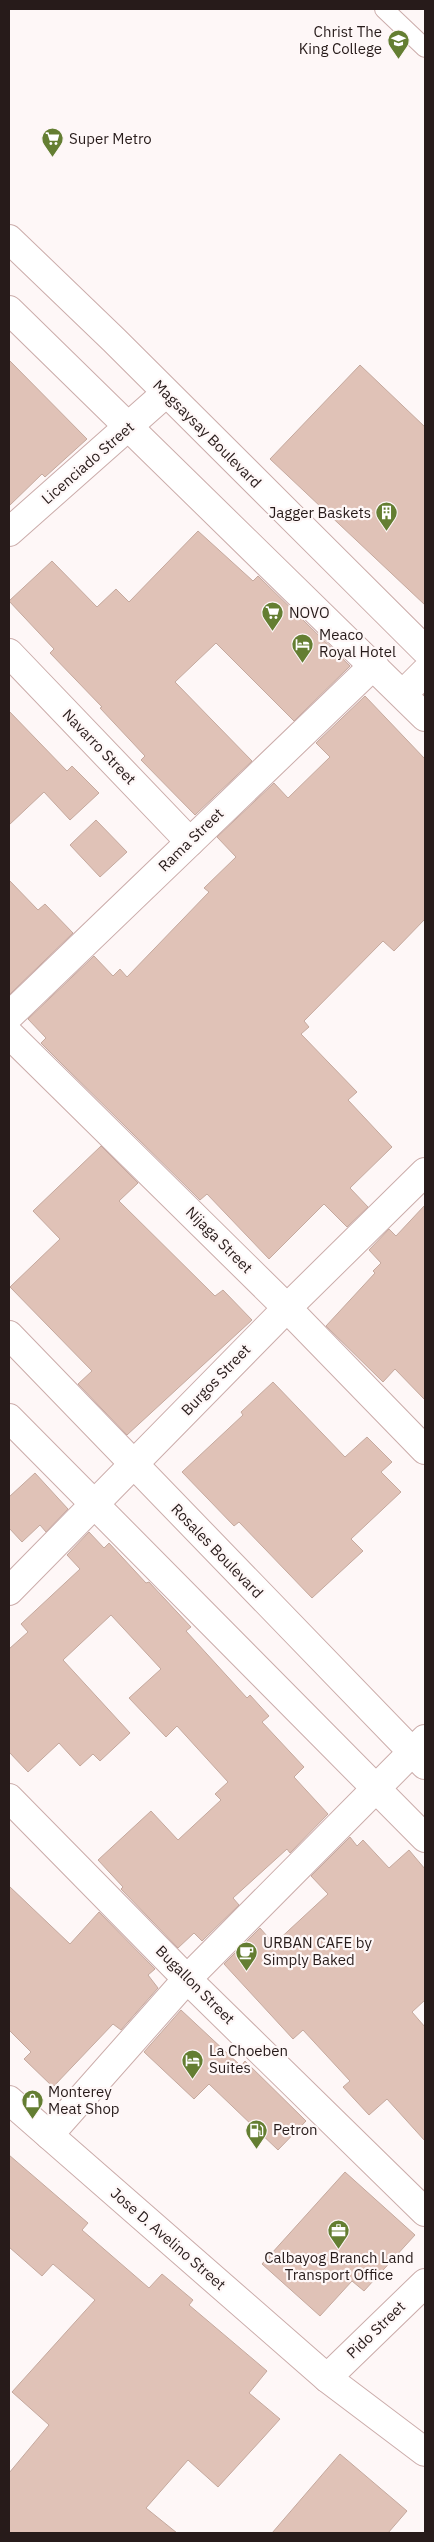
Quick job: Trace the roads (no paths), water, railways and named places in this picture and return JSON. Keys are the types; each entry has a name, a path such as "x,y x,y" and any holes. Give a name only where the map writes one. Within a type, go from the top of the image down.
{"street":[{"name":"Magsaysay Boulevard","path":"9,239 425,650"},
{"path":"9,310 127,428 374,665 425,717"},
{"name":"Licenciado Street","path":"9,532 166,394"},
{"name":"Navarro Street","path":"9,653 190,842"},
{"name":"Rama Street","path":"9,1016 374,665"},
{"path":"403,694 425,672"},
{"name":"Nijaga Street","path":"9,1034 287,1308 425,1450"},
{"name":"Burgos Street","path":"9,1592 287,1308 425,1172"},
{"name":"Rosales Boulevard","path":"9,1335 133,1464 421,1752"},
{"path":"9,1418 425,1838"},
{"path":"49,2135 188,1979 377,1790 421,1752"},
{"name":"Bugallon Street","path":"9,1798 188,1979 425,2212"},
{"name":"Jose D. Avelino Street","path":"9,2100 327,2378 425,2452"},
{"name":"Pido Street","path":"327,2378 425,2283"}],"lane":[{"path":"384,9 425,48"}],"place":[{"name":"Christ The King College","path":"398,60"},
{"name":"Super Metro","path":"53,158"},
{"name":"Jagger Baskets","path":"387,532"},
{"name":"NOVO","path":"273,632"},
{"name":"Meaco Royal Hotel","path":"303,663"},
{"name":"URBAN CAFE by Simply Baked","path":"247,1971"},
{"name":"La Choeben Suites","path":"193,2079"},
{"name":"Monterey Meat Shop","path":"32,2120"},
{"name":"Petron","path":"257,2149"},
{"name":"Calbayog Branch Land Transport Office","path":"339,2249"}]}
